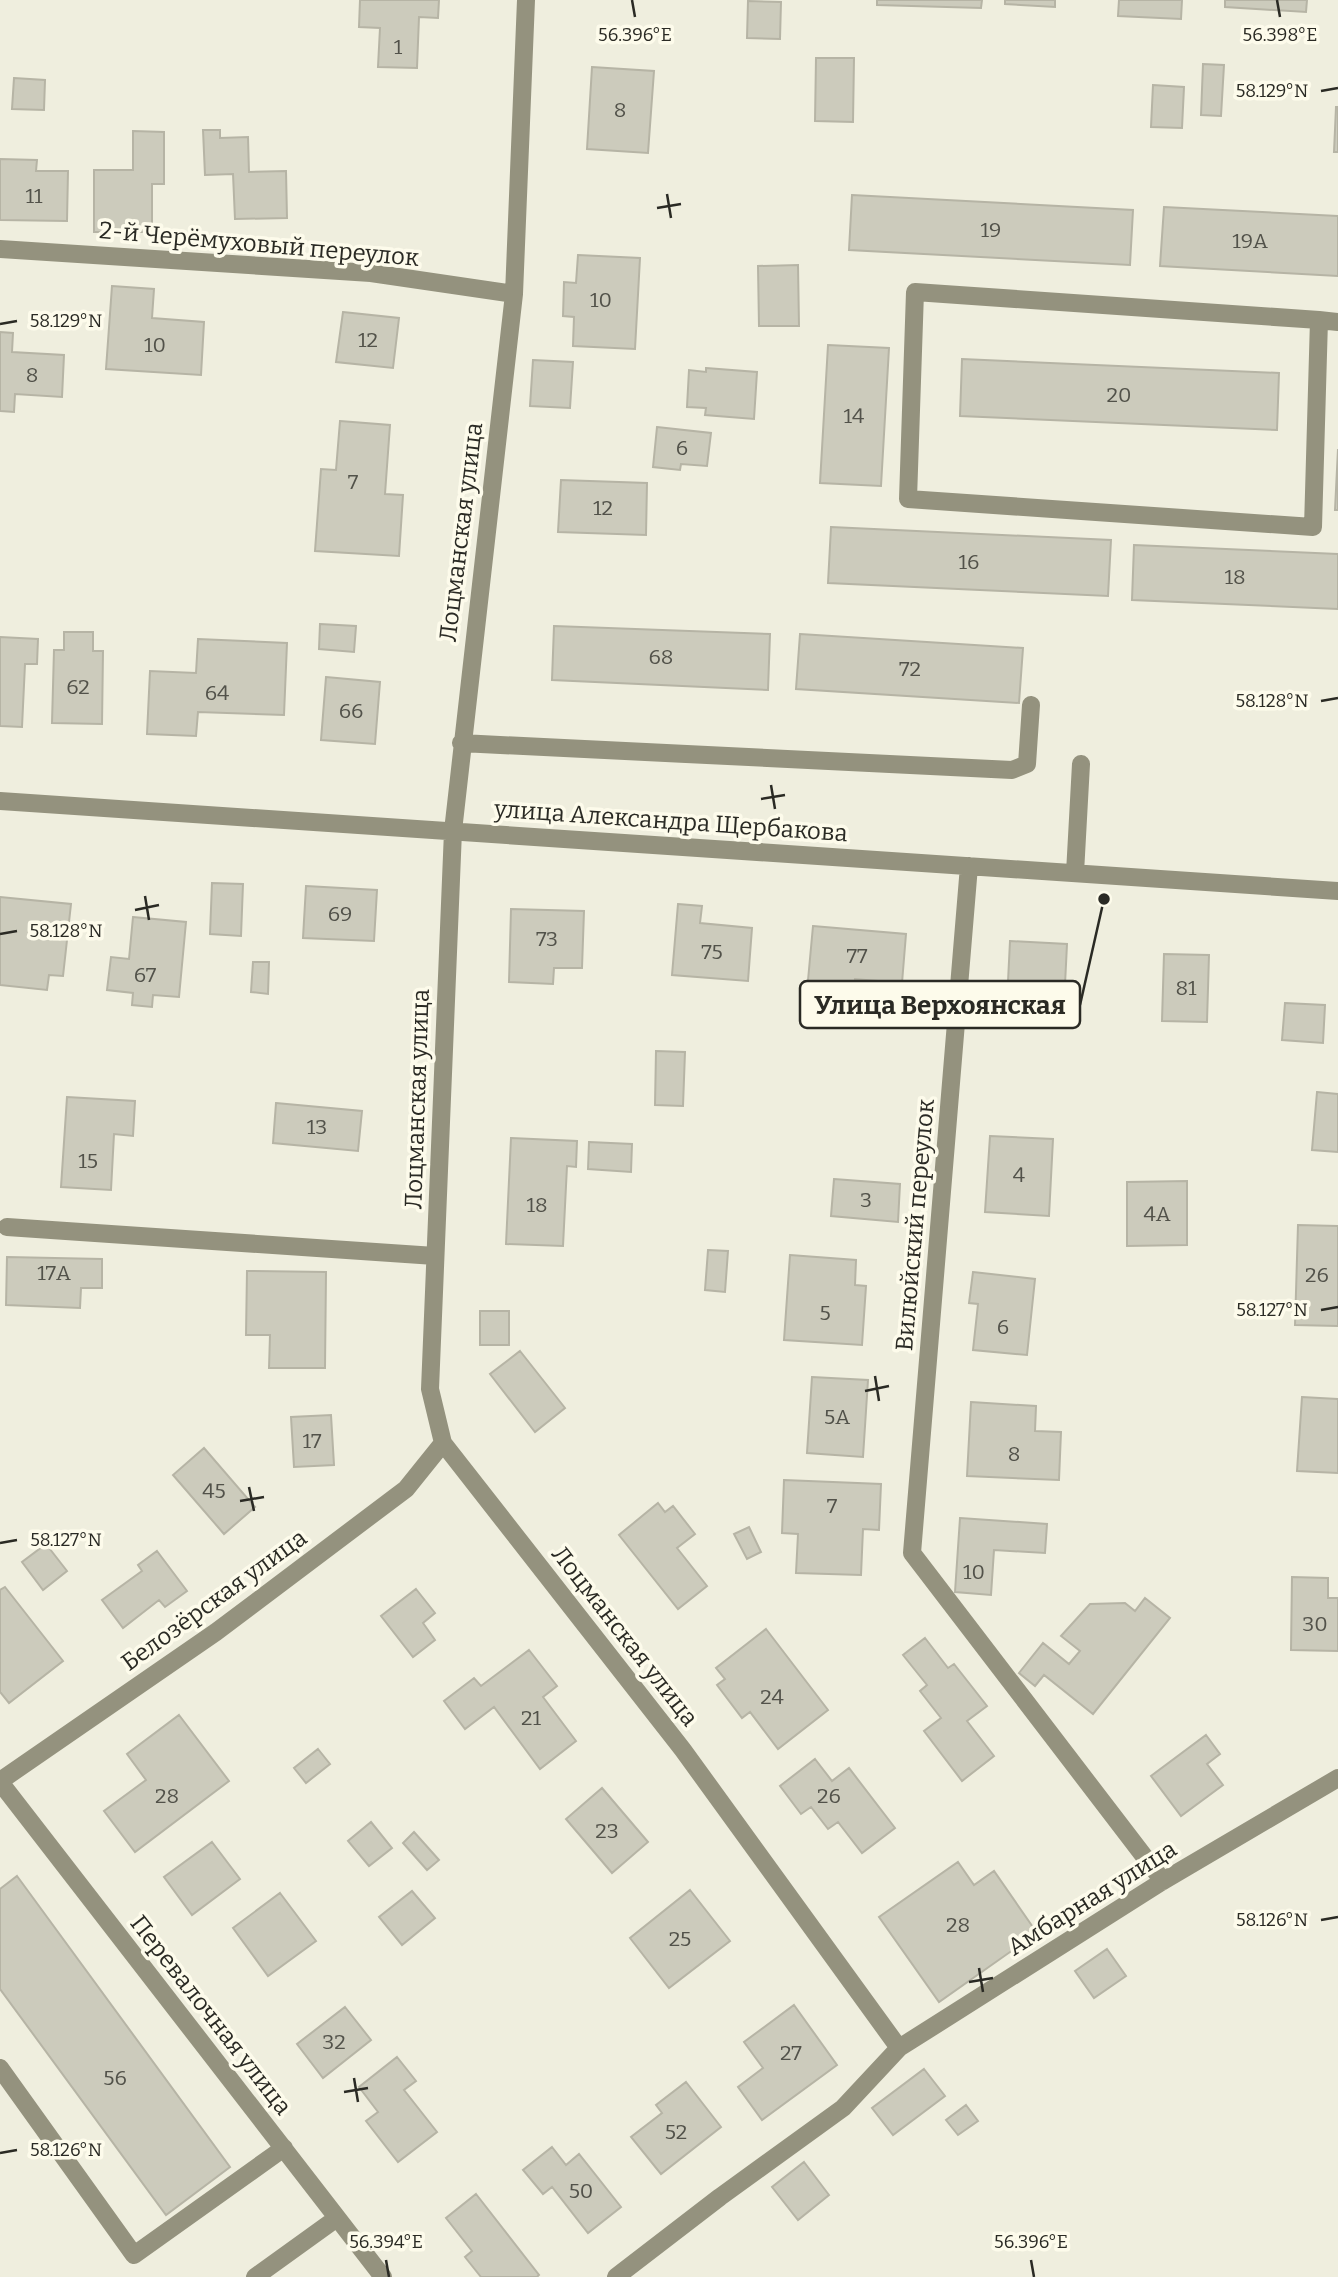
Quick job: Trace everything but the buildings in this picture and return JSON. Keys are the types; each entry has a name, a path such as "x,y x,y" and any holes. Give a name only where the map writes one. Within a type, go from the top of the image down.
{"street":[{"name":"Лоцманская улица","path":"526,0 513,294 453,831 430,1389 443,1443 683,1750 899,2048"},
{"name":"2-й Черёмуховый переулок","path":"0,249 371,273 513,294"},
{"path":"1320,320 1313,527 908,499 915,292 1320,320 1338,322"},
{"path":"461,743 1012,770 1027,764 1031,705"},
{"path":"1075,873 1081,764"},
{"name":"улица Александра Щербакова","path":"0,801 1338,891"},
{"name":"Вилюйский переулок","path":"969,866 912,1553 1163,1881"},
{"path":"7,1227 435,1256"},
{"name":"Белозёрская улица","path":"0,1781 216,1632 406,1489 443,1443"},
{"name":"Амбарная улица","path":"616,2277 720,2197 844,2108 899,2048 1163,1881 1338,1778"},
{"name":"Перевалочная улица","path":"0,1781 383,2277"},
{"path":"0,2068 134,2255 284,2148"},
{"path":"255,2277 337,2218"}],"place":[{"name":"Улица Верхоянская","path":"1104,899"}]}
